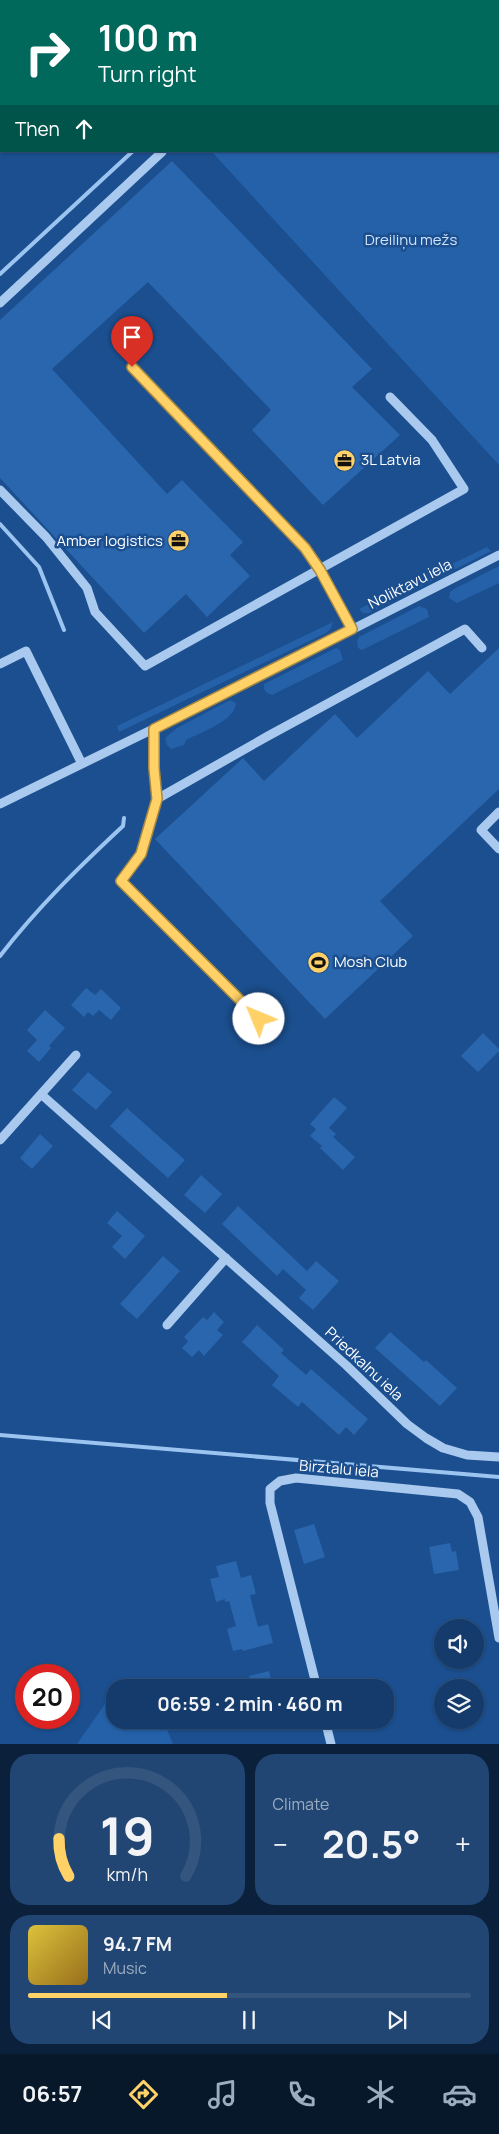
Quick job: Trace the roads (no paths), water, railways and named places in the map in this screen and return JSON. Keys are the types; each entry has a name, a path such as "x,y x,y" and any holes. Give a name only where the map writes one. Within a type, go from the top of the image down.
{"street":[{"path":"0,302 162,152"},
{"path":"132,367 305,548 320,570 352,629"},
{"path":"0,490 46,537 87,588 95,612 145,666 464,489 432,440 390,398"},
{"name":"Noliktavu iela","path":"0,804 154,729 499,555"},
{"path":"157,799 268,736 465,629 482,648"},
{"path":"0,664 26,651 82,764"},
{"path":"154,729 154,768 157,799 141,854 121,881 259,1019"},
{"path":"499,812 481,830 499,849"},
{"path":"0,1140 76,1055"},
{"name":"Priedkalnu iela","path":"42,1095 346,1365 407,1424 443,1448 467,1455 499,1457"},
{"path":"167,1325 226,1258"},
{"name":"Birztalu iela","path":"315,1679 270,1503 270,1489 280,1481 296,1478 458,1494 470,1502 478,1517 499,1638"},
{"path":"327,1729 331,1744"}],"waterway":[{"path":"0,274 132,152"},
{"path":"0,524 39,567 64,630"},
{"path":"0,956 59,888 123,826 124,818"},
{"path":"0,1435 499,1477"}],"place":[{"name":"3L Latvia","path":"345,460"},
{"name":"Amber logistics","path":"179,541"},
{"name":"Mosh Club","path":"318,962"}],"park label":[{"name":"Dreiliņu mežs","path":"411,240"}]}
